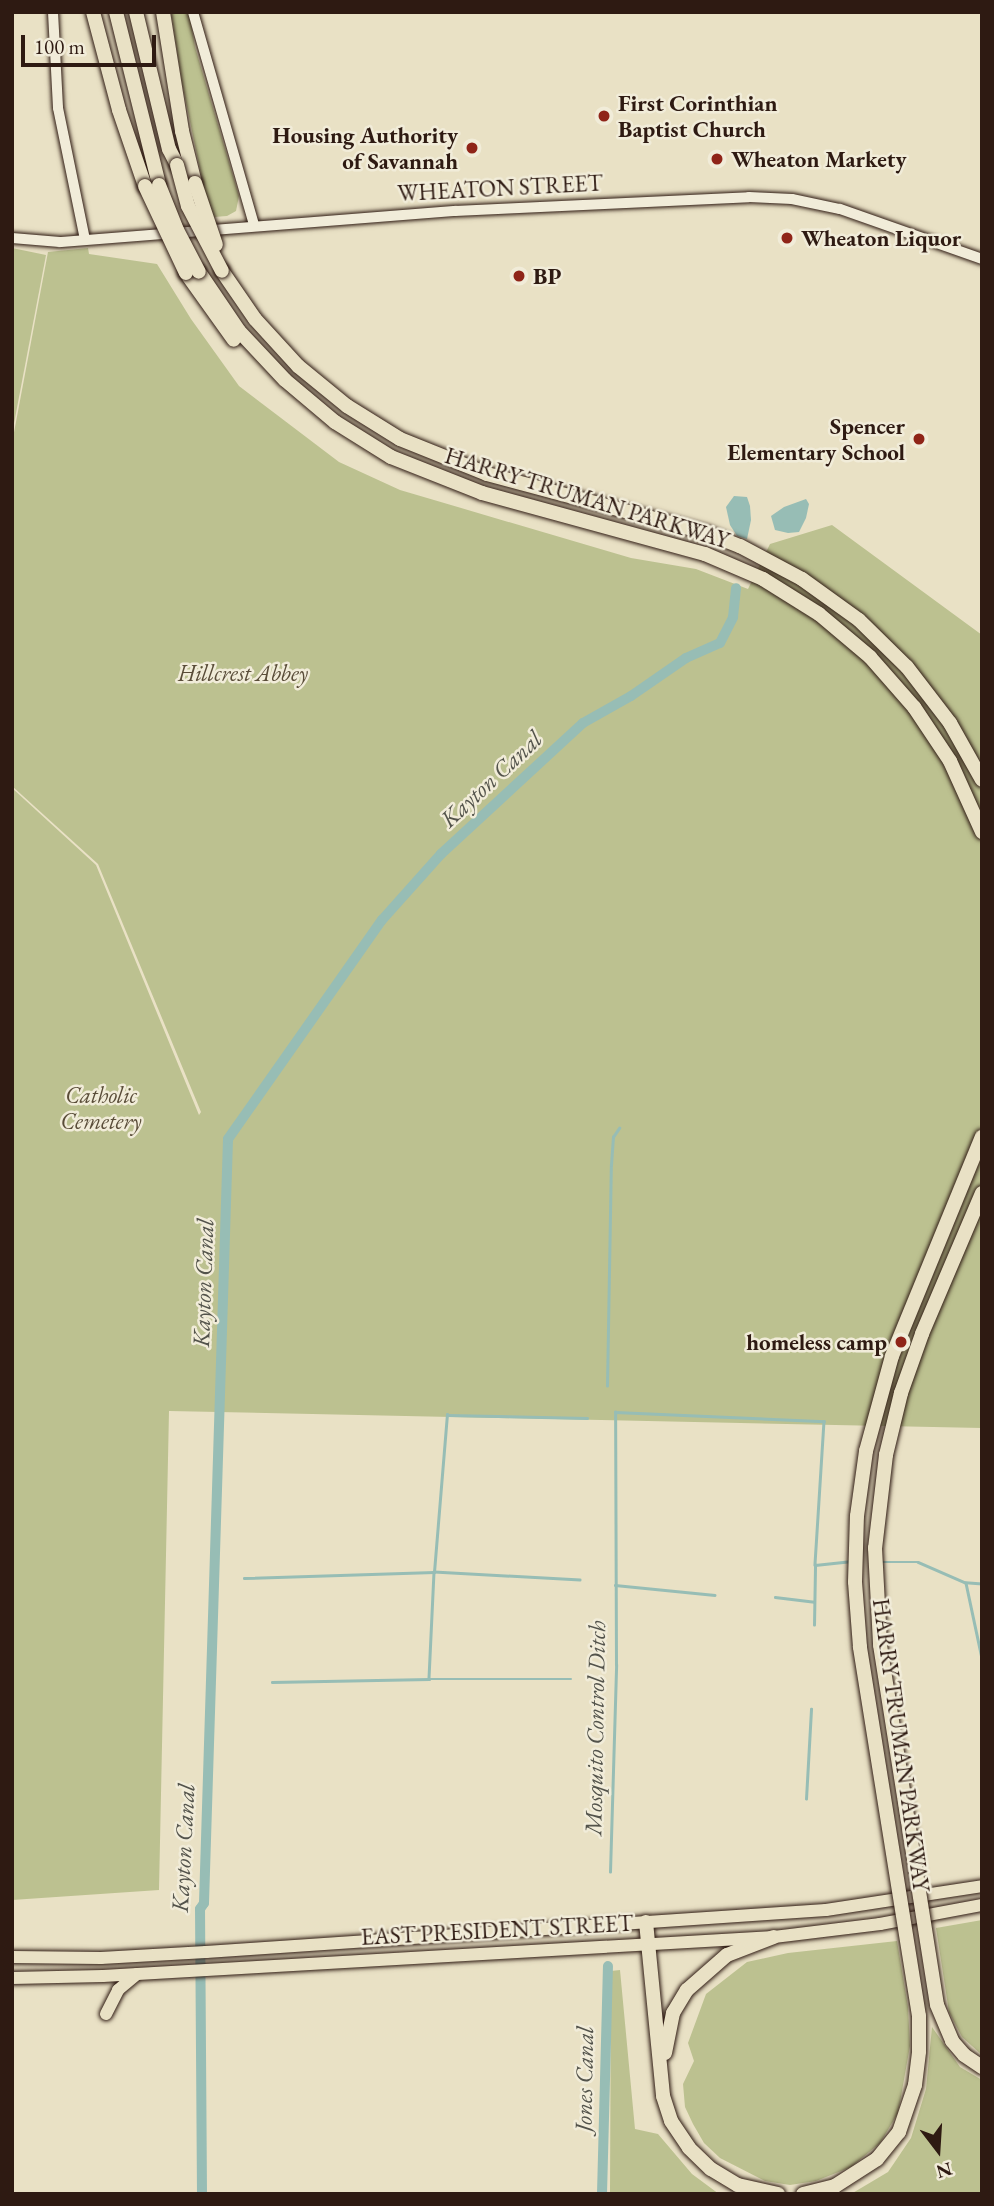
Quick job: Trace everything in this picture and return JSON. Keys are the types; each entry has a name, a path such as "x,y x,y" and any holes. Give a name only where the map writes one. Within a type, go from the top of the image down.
{"highway":[{"path":"93,12 120,110 152,186"},
{"path":"116,12 152,186"},
{"path":"136,12 169,149 177,165 188,206 225,271"},
{"path":"163,12 182,131 208,227 225,271"},
{"name":"HARRY TRUMAN PARKWAY","path":"152,186 163,231 234,340 267,372 381,451 450,483 705,554 733,565 792,596 819,614 870,657 914,707 933,733 965,792 982,832"},
{"name":"HARRY TRUMAN PARKWAY","path":"225,271 255,319 322,387 373,424 429,453 487,474 707,533 772,562 831,598 859,620 930,694 950,723 982,780"},
{"name":"HARRY TRUMAN PARKWAY","path":"803,2194 835,2186 877,2159 899,2132 915,2085 919,2016 860,1647 855,1582 857,1517 866,1451 888,1367 982,1137"},
{"name":"HARRY TRUMAN PARKWAY","path":"982,1193 922,1334 892,1424 877,1518 875,1581 880,1645 937,2005 952,2041 964,2055 982,2067"},
{"path":"646,1922 663,2096 671,2121 699,2159 738,2185 772,2193"},
{"path":"663,2096 665,2039 673,2013 687,1990 727,1955 774,1937"}],"main road":[{"path":"53,12 58,107 85,239"},
{"path":"193,12 254,225"},
{"name":"WHEATON STREET","path":"12,238 47,242 455,211 748,197 792,199 840,209 982,259"},
{"name":"EAST PRESIDENT STREET","path":"12,1957 102,1958 200,1953 826,1910 982,1886"},
{"name":"EAST PRESIDENT STREET","path":"12,1978 137,1974 774,1937 880,1924 982,1905"},
{"path":"106,2014 118,1990 137,1974"}],"green space":[{"path":"171,12 189,12 195,47 239,196 236,211 227,216 214,217 203,184 182,83"},
{"path":"12,248 46,255 12,434"},
{"path":"88,248 89,254 157,264 191,319 239,386 339,462 400,490 631,558 696,569 748,589 770,544 832,525 982,635 982,1428 169,1411 159,1890 12,1900 12,788 96,865 199,1115 201,1112 98,864 12,786 12,443 48,252"},
{"path":"982,1920 982,2055 962,2037 949,2012 936,1928"},
{"path":"897,1941 908,2007 910,2046 898,2113 880,2143 851,2167 816,2181 790,2185 765,2181 720,2158 704,2143 693,2124 685,2107 683,2084 694,2061 688,2043 706,1994 747,1962 788,1953"},
{"path":"620,1970 635,2129 658,2134 692,2174 719,2194 610,2194 611,1971"},
{"path":"932,2027 960,2067 982,2080 982,2194 851,2194 888,2172 911,2138 926,2089"}],"water":[{"path":"734,496 747,497 750,506 751,520 747,539 737,536 730,525 726,507"},
{"path":"806,499 809,504 799,532 775,530 771,516 784,507"}],"waterway":[{"name":"Kayton Canal","path":"202,2194 200,1909 204,1903 228,1139 382,920 441,854 583,723 631,696 686,658 720,643 733,617 736,588"},
{"name":"Mosquito Control Ditch","path":"607,1386 611,1165 613,1137 619,1128"},
{"name":"Mosquito Control Ditch","path":"610,1872 616,1665 615,1412 824,1421 815,1565 852,1561"},
{"name":"Mosquito Control Ditch","path":"580,1580 434,1572 447,1415 587,1418"},
{"path":"879,1562 918,1562 966,1583"},
{"path":"814,1625 815,1565"},
{"name":"Mosquito Control Ditch","path":"244,1578 434,1572 429,1679 571,1679"},
{"path":"982,1584 966,1583 982,1658"},
{"name":"Mosquito Control Ditch","path":"615,1585 715,1595"},
{"path":"775,1597 814,1602"},
{"name":"Mosquito Control Ditch","path":"272,1682 429,1679"},
{"path":"806,1799 811,1709"},
{"name":"Jones Canal","path":"602,2194 608,1966"}],"place":[{"name":"First Corinthian Baptist Church","path":"604,116"},
{"name":"Housing Authority of Savannah","path":"472,148"},
{"name":"Wheaton Markety","path":"717,159"},
{"name":"Wheaton Liquor","path":"787,238"},
{"name":"BP","path":"519,276"},
{"name":"Spencer Elementary School","path":"919,439"},
{"name":"homeless camp","path":"901,1342"}],"park label":[{"name":"Hillcrest Abbey","path":"243,673"},
{"name":"Catholic Cemetery","path":"101,1108"}]}
